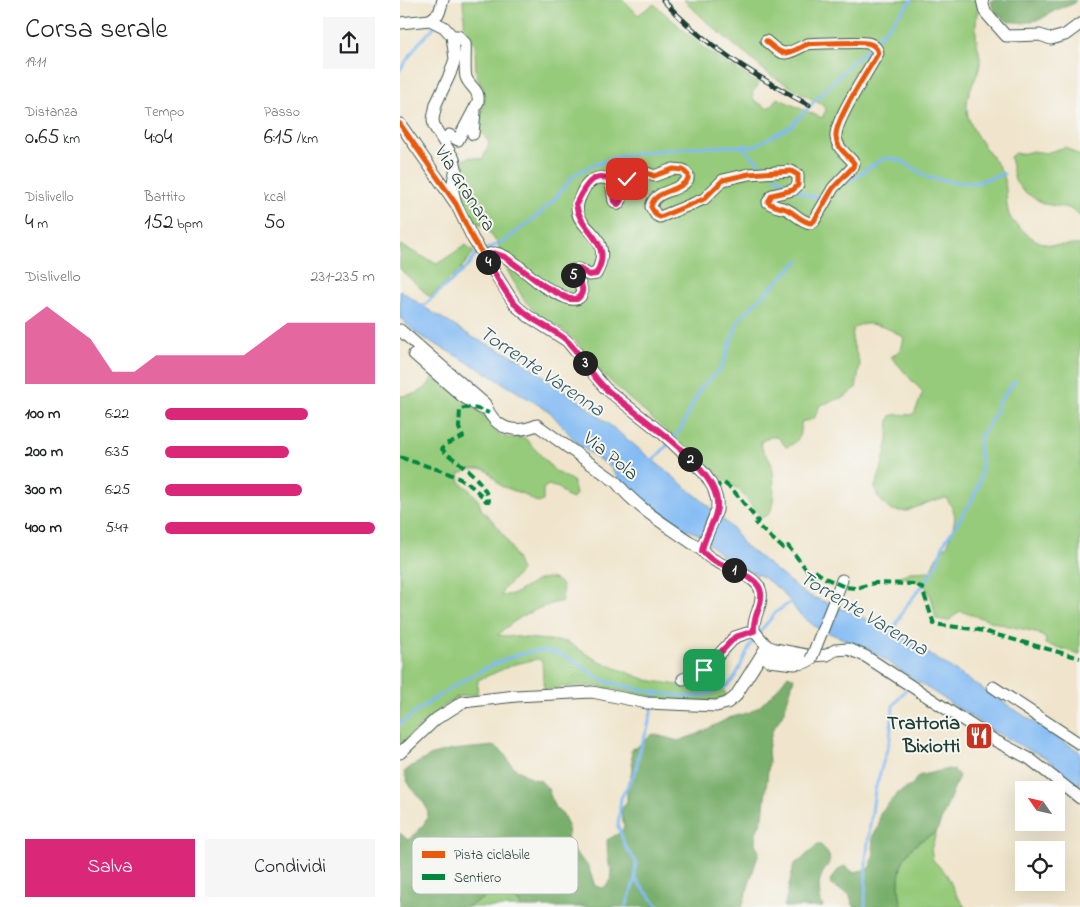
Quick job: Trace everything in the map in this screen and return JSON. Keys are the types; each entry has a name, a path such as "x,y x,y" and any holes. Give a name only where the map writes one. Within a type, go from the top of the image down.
{"street":[{"path":"436,23 442,0"},
{"path":"982,0 985,12 1006,36 1040,35 1051,39 1065,35 1080,24"},
{"path":"400,23 436,23 452,36 458,36 465,43 466,77 476,89 479,97 473,134"},
{"path":"452,36 455,59 436,104 433,119 434,126 454,159 456,168 452,187 456,204"},
{"path":"484,256 494,253 505,257 544,286 569,299 577,299 581,295 582,289 580,282 573,276 573,270 578,268 589,275 596,274 602,250 577,211 576,204 586,185 598,178 611,180 614,201 618,204 621,200 624,184 631,175 648,172 654,176 673,169 683,170 688,175 688,178 676,188 660,194 654,199 651,207 656,216 660,217 704,199 723,180 749,174 791,171 798,175 799,182 796,188 772,194 768,202 772,206 791,212 804,222 811,223 814,221 833,188 853,167 854,163 838,144 836,132 842,116 878,50 870,43 861,42 812,43 786,53 780,52 766,41"},
{"path":"449,135 458,140 476,107"},
{"name":"Via Granara","path":"400,124 456,204 472,239 516,306 567,341 605,388 663,434 704,473 713,487 717,500 717,510 703,548"},
{"name":"Via Pola","path":"400,330 485,404 488,414"},
{"name":"Via Pola","path":"414,354 462,396 488,414 496,423 510,429 526,430 537,425 616,482 624,493 656,519 703,548"},
{"path":"703,548 708,558 741,573 757,584 761,592 753,622 754,631 765,645 811,656 848,649 878,663 994,740 1030,759 1080,798"},
{"path":"796,653 793,658 768,657 767,659 769,661 802,663 808,662 811,659 842,580"},
{"path":"683,679 704,670 735,637 754,631"},
{"path":"400,753 436,719 463,702 516,696 592,692 647,703 716,706 727,703 735,697 765,645"},
{"path":"993,687 1080,744"}],"green space":[{"path":"463,0 624,0 638,15 654,4 705,49 759,84 752,93 754,100 767,108 773,105 777,98 822,118 826,110 824,106 770,75 708,23 684,0 978,0 976,30 980,64 967,99 967,113 970,122 1001,170 1006,185 1009,214 1015,223 1042,243 1080,245 1080,654 1045,644 1046,639 1036,632 1000,624 960,611 948,621 936,619 929,592 916,581 900,576 910,572 931,571 935,559 949,542 955,517 946,498 932,501 907,511 899,511 890,510 878,497 875,487 888,441 889,420 891,416 897,414 911,415 915,412 923,392 891,357 901,350 904,338 900,335 885,328 868,324 862,324 853,329 852,340 860,365 856,388 845,397 820,405 814,419 801,422 799,437 794,443 786,447 778,437 769,437 761,442 762,448 771,463 774,481 771,510 769,514 762,518 741,492 709,468 625,395 601,372 574,339 536,313 524,300 502,261 499,246 486,227 474,221 463,203 458,186 464,159 472,157 483,159 489,143 479,128 485,96 476,73 475,44 465,35"},
{"path":"991,0 1076,0 1073,4 1056,10 1041,19 1024,23 1007,21 993,11"},
{"path":"1065,147 1080,156 1080,216 1069,208 1044,204 1023,191 1015,181 1010,157 1015,153 1021,154 1033,151 1046,153"},
{"path":"400,245 437,264 466,245 474,252 459,271 430,297 400,269"},
{"path":"432,377 486,417 496,433 508,438 525,438 555,471 573,481 576,494 573,499 567,497 559,488 548,485 543,489 543,501 538,503 523,494 501,486 484,469 471,469 459,474 460,482 474,494 479,501 481,509 505,537 521,571 503,590 501,596 513,594 533,582 550,578 559,582 562,586 562,601 544,606 528,614 512,623 498,635 567,642 600,662 647,680 684,686 715,680 722,681 726,697 711,701 694,702 584,686 567,686 544,690 542,661 538,659 515,664 478,680 477,694 457,697 432,715 400,746 400,396 419,392 427,386"},
{"path":"788,675 794,678 784,712 772,731 768,750 769,761 763,817 756,833 755,843 759,852 742,907 522,907 510,894 578,894 578,856 588,866 595,886 603,888 609,882 612,873 608,860 607,840 621,832 624,827 621,810 627,801 627,785 633,770 631,749 637,747 653,734 678,741 698,734 729,718 750,712 760,706"},
{"path":"494,746 502,751 513,767 531,778 541,781 548,789 555,808 563,815 568,825 567,837 412,837 412,894 491,894 467,907 400,907 400,833 408,840 420,828 428,812 425,805 408,783 404,772 432,755 452,750"},
{"path":"948,769 954,770 959,776 936,833 915,845 908,853 900,871 899,882 902,907 854,907 849,894 831,885 830,880 840,868 845,866 853,872 869,869 874,854 872,837 878,828 880,813 898,793 912,785 918,776"},
{"path":"936,833 931,850 933,860 947,875 965,907 902,907 899,882 903,862 915,845"},
{"path":"816,845 821,845 830,860 819,883 823,907 784,907 794,864 801,860"},
{"path":"491,894 510,894 522,907 467,907"}],"water":[{"path":"400,290 474,338 518,358 584,404 704,502 733,529 742,543 805,594 889,628 1080,752 1080,787 1045,757 993,731 868,649 817,628 798,613 778,588 763,577 728,561 698,534 673,524 644,506 621,482 610,467 580,446 550,412 480,369 417,334 400,318"}],"waterway":[{"path":"874,42 912,0"},
{"path":"400,70 418,44 435,26"},
{"path":"420,309 469,265 476,254 506,240 537,216 553,201 574,175 591,166 616,157 645,152 697,147 754,146 791,126 853,61 870,47"},
{"path":"742,147 766,169"},
{"path":"844,179 851,181 885,158 900,160 929,178 954,182 974,183 1004,174"},
{"path":"775,176 790,187"},
{"path":"796,190 808,196 817,197 828,187"},
{"path":"652,462 680,431 700,389 722,367 739,319 799,260"},
{"name":"Torrente Varenna","path":"892,632 906,606 927,580 936,565 944,543 971,502 979,485 982,465 979,449 981,436 995,414 998,403 1015,381"},
{"path":"759,633 776,612 794,600"},
{"path":"400,724 450,688 494,664 515,656 534,652 551,652 562,655 573,660 597,678 620,685 678,695 697,696 706,694 721,689 732,681 755,638"},
{"path":"865,907 866,860 875,790 890,739 893,706 916,676"},
{"path":"626,907 635,879 636,862 625,846 618,826 621,798 636,770 656,692"},
{"path":"635,879 659,907"}],"railway":[{"path":"663,0 713,46 770,83 809,105"}],"marked path":[{"path":"400,457 457,477 477,491 486,501 489,501 484,489 476,478 442,449 446,444 463,437 459,428 460,409 475,408 489,413"},
{"path":"713,487 724,483 733,490 758,521 756,524 784,549 788,546 814,579"},
{"path":"815,571 845,587 856,588 874,583 916,584 922,588 934,624 979,630 1080,658"}],"cycle path":[{"path":"484,257 494,253 501,254 543,286 567,298 578,298 582,293 580,284 573,276 573,270 578,269 589,275 596,274 602,254 598,241 580,219 578,213 578,205 586,186 598,178 611,181 614,201 618,204 621,200 627,178 639,173 649,173 654,176 673,169 683,170 688,175 688,179 679,187 662,194 653,201 651,207 656,215 660,217 704,199 723,180 749,174 791,171 798,175 798,185 793,190 772,195 768,202 774,206 786,209 804,221 811,223 814,221 833,188 853,167 854,163 838,145 837,129 853,95 878,53 876,48 867,43 808,44 783,53 766,41"},
{"path":"400,124 456,204 473,239 516,306 567,341 605,388 663,434 704,473 713,487 717,500 717,510 703,545 703,551 717,562 753,580 758,586 761,598 754,631"}],"place":[{"name":"Trattoria Bixiotti","path":"979,736"}],"route":[{"path":"627,179 618,204 614,201 611,180 602,177 590,181 586,185 576,204 577,211 584,225 597,240 602,250 596,274 589,275 578,268 573,270 573,276 580,282 582,289 581,295 577,299 569,299 544,286 505,257 494,253 484,256 516,306 567,341 605,388 663,434 704,473 713,487 717,500 717,510 702,551 708,558 751,579 757,584 761,592 753,622 754,631 735,637 716,655 711,665 704,670"}]}
